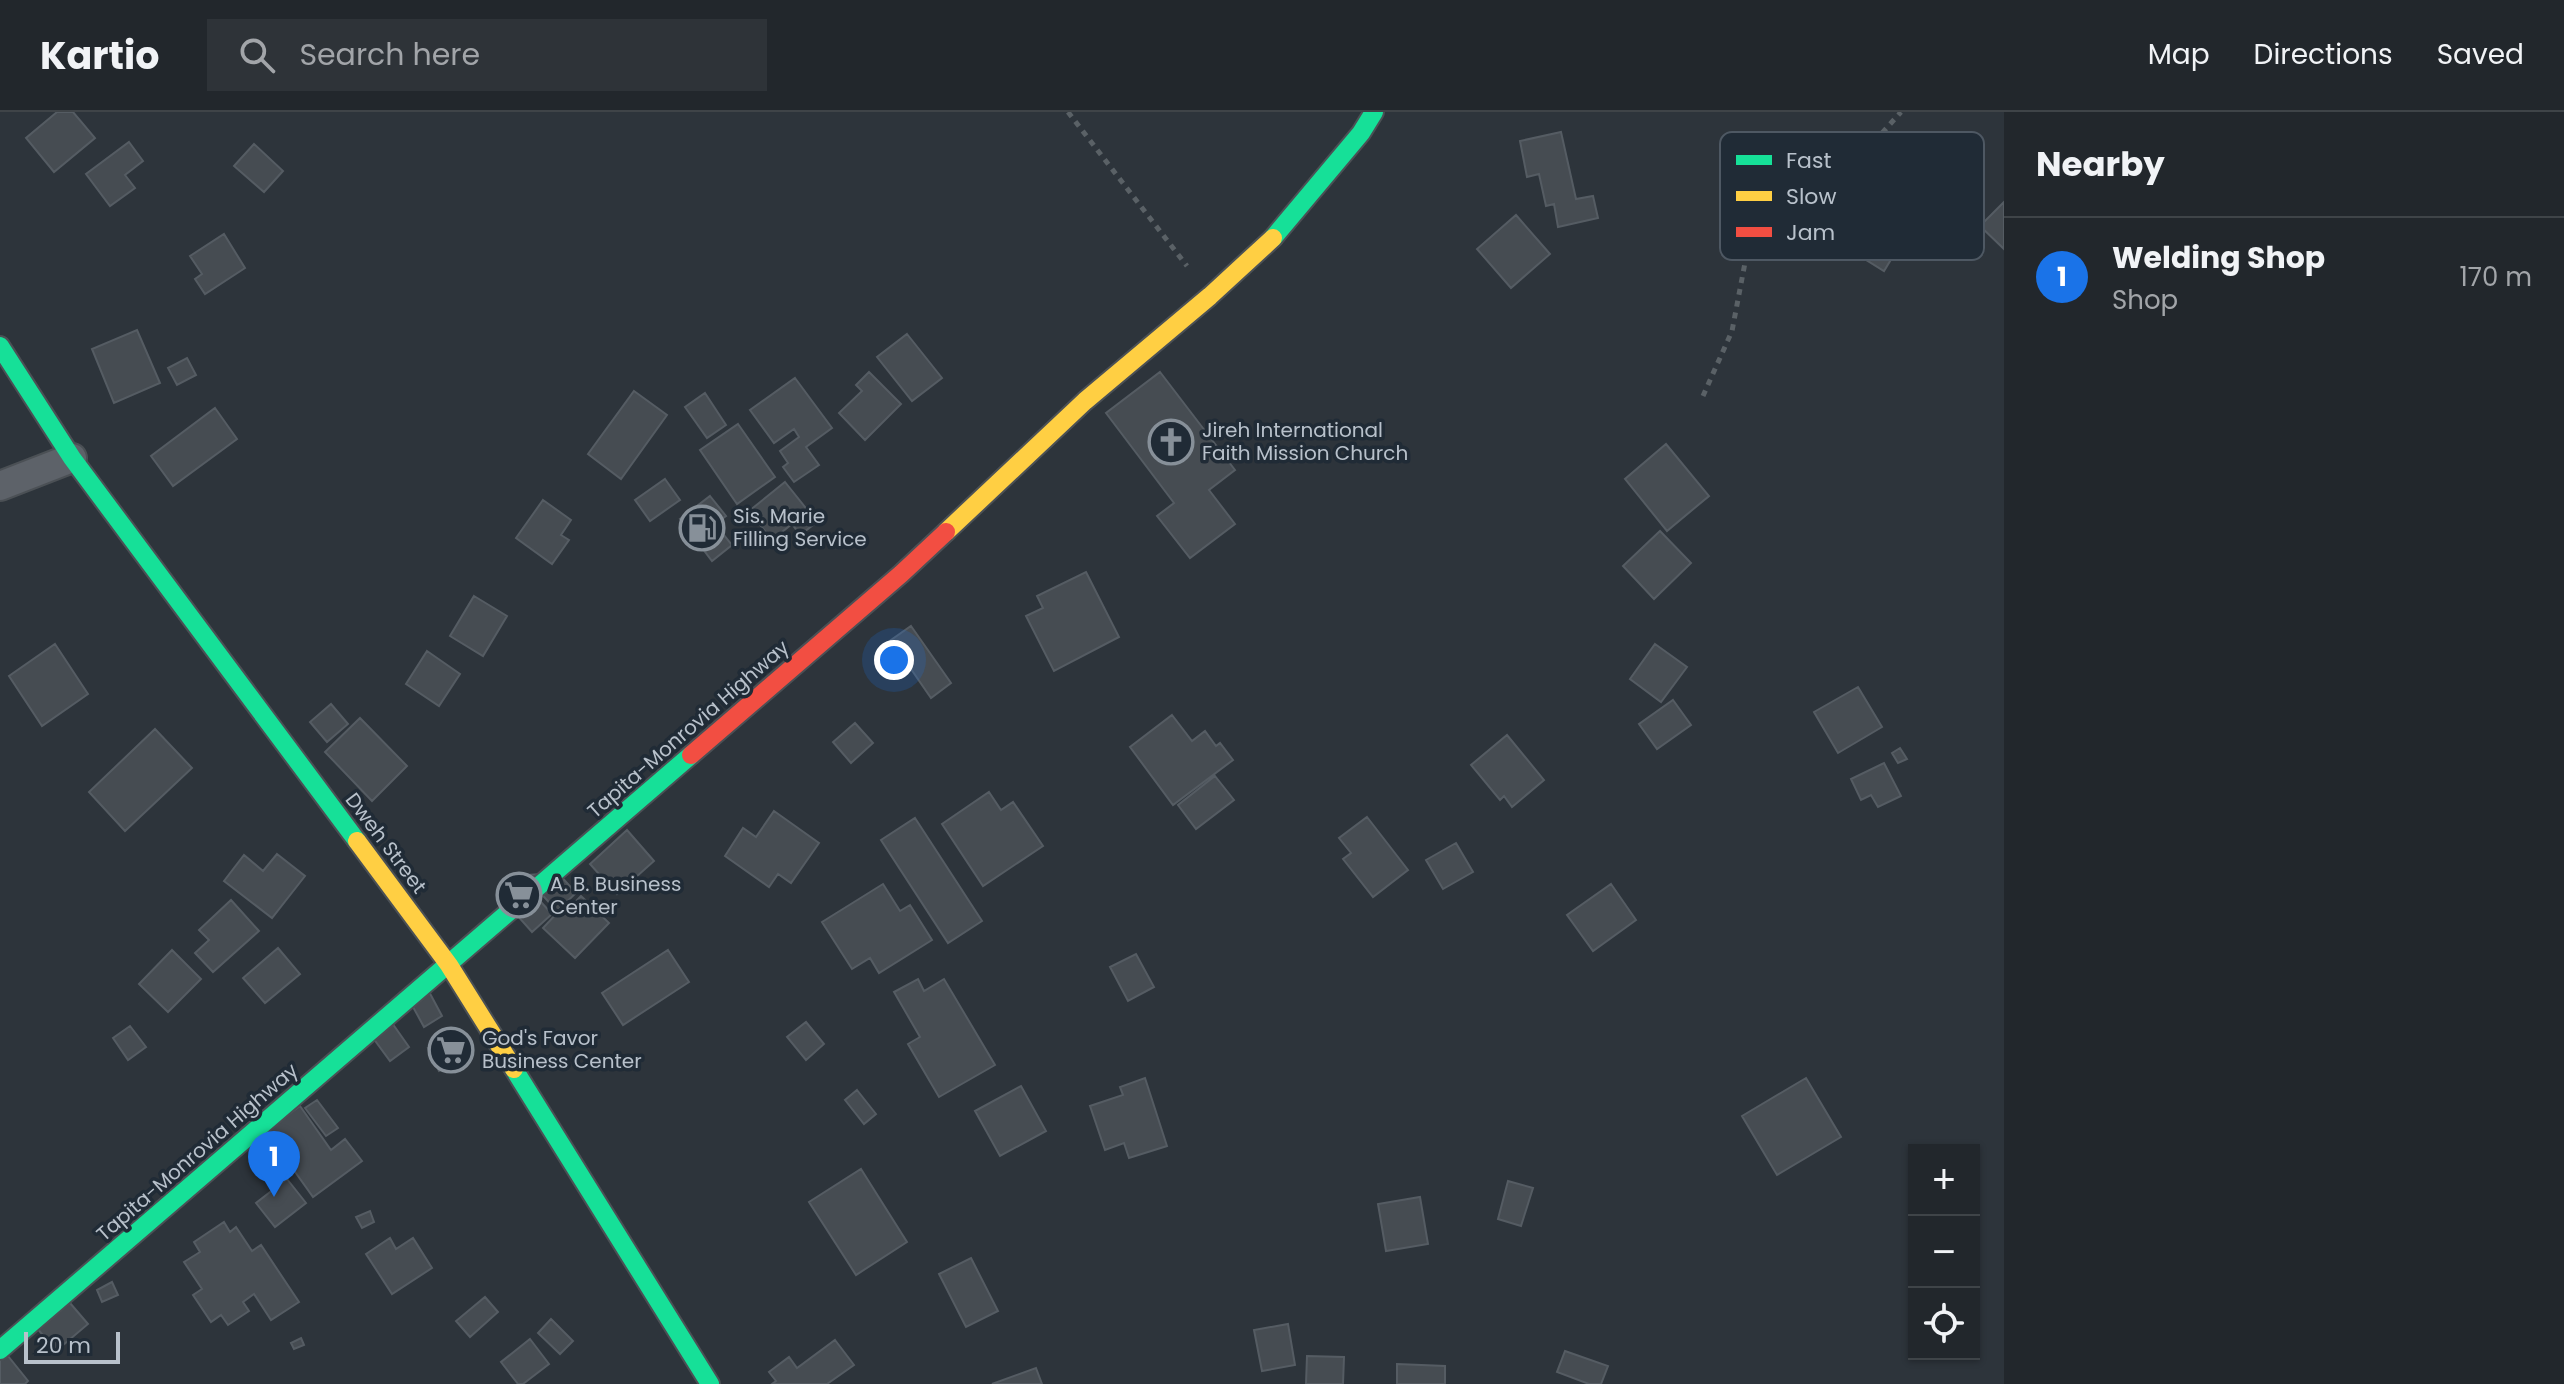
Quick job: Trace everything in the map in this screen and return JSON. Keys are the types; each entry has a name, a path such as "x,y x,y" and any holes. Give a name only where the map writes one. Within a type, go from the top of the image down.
{"main road":[{"name":"Tapita-Monrovia Highway","path":"0,1350 901,574 1085,401 1210,296 1274,237 1361,133 1374,112"},
{"name":"Dweh Street","path":"0,346 72,458 449,965 710,1384"}],"street":[{"path":"0,486 72,458"}],"path":[{"path":"1068,112 1210,296"},
{"path":"1883,132 1901,112"},
{"path":"1703,396 1732,331 1746,260"}],"building":[{"path":"57,112 73,112 95,138 54,172 26,138"},
{"path":"1561,132 1576,199 1593,196 1598,218 1558,227 1554,204 1546,206 1539,174 1527,177 1520,141"},
{"path":"129,142 143,161 125,175 135,188 110,206 86,174"},
{"path":"254,144 283,171 264,192 234,166"},
{"path":"2004,202 2004,249 1984,230 1984,222"},
{"path":"1516,215 1550,254 1511,288 1477,249"},
{"path":"224,234 245,268 205,294 195,279 202,274 190,256"},
{"path":"1866,260 1891,260 1884,271"},
{"path":"137,330 160,383 114,403 92,349"},
{"path":"907,334 942,378 912,401 877,357"},
{"path":"187,358 196,375 177,385 168,368"},
{"path":"869,372 901,404 865,440 839,413 862,391 856,385"},
{"name":"Jireh International Faith Mission Church","path":"1160,372 1235,470 1209,490 1235,524 1190,558 1157,516 1174,503 1106,413"},
{"path":"795,378 832,428 806,447 819,465 794,482 783,467 788,463 780,451 799,437 794,429 774,443 750,410"},
{"path":"634,391 667,415 621,479 588,454"},
{"path":"705,393 726,425 707,438 685,407"},
{"path":"215,408 237,439 173,486 151,456"},
{"path":"738,424 775,477 737,504 700,450"},
{"path":"1666,444 1709,496 1667,531 1625,479"},
{"path":"665,479 680,500 650,521 635,500"},
{"path":"785,482 817,522 800,535 792,524 772,540 749,511"},
{"path":"710,496 726,516 715,524 732,545 712,561 680,519"},
{"path":"543,500 571,520 561,535 569,540 552,564 516,538"},
{"path":"1660,531 1691,563 1654,599 1623,566"},
{"path":"1086,572 1119,637 1054,671 1026,616 1043,608 1037,596"},
{"path":"474,596 507,616 483,656 450,636"},
{"path":"911,626 951,683 931,698 891,640"},
{"path":"55,644 88,694 42,726 9,676"},
{"path":"1655,644 1687,667 1661,702 1630,679"},
{"path":"427,651 460,674 439,706 406,684"},
{"path":"1858,687 1882,727 1838,753 1814,712"},
{"path":"1673,700 1691,725 1657,749 1639,724"},
{"path":"331,704 348,724 327,742 310,722"},
{"path":"1172,715 1192,741 1205,731 1216,746 1220,743 1233,760 1173,805 1130,747"},
{"path":"360,718 407,766 372,801 325,752"},
{"path":"855,723 873,743 851,763 833,742"},
{"path":"155,729 192,768 125,831 89,792"},
{"path":"1507,735 1544,780 1512,807 1504,796 1500,800 1471,765"},
{"path":"1900,748 1907,759 1898,763 1892,753"},
{"path":"1884,763 1901,796 1878,807 1871,795 1861,800 1851,779"},
{"path":"1215,776 1234,800 1196,829 1178,805"},
{"path":"989,792 1001,810 1013,802 1043,846 983,886 942,824"},
{"path":"774,811 819,843 791,883 778,874 769,887 725,856 743,828 756,837"},
{"path":"1367,817 1408,870 1373,897 1343,859 1351,853 1339,838"},
{"path":"915,818 982,921 948,943 881,840"},
{"path":"627,830 654,861 617,894 590,864"},
{"path":"1456,843 1473,872 1443,889 1426,860"},
{"path":"277,854 305,876 272,918 224,881 244,855 263,871"},
{"path":"558,873 576,893 557,911 524,875"},
{"path":"518,877 552,914 532,932 499,895"},
{"path":"883,884 900,911 910,905 932,940 879,973 870,958 852,969 822,922"},
{"path":"1611,884 1636,920 1593,951 1567,915"},
{"path":"581,896 609,923 575,958 543,928 559,911 563,915"},
{"path":"231,900 259,931 213,972 195,953 209,940 199,930"},
{"path":"278,948 300,974 265,1003 243,978"},
{"path":"172,950 201,979 168,1012 139,984"},
{"path":"668,950 689,982 623,1025 602,993"},
{"path":"1136,954 1154,987 1128,1001 1110,967"},
{"path":"918,979 924,991 944,979 995,1065 939,1097 908,1044 920,1037 894,992"},
{"path":"426,986 442,1016 424,1027 407,996"},
{"path":"385,1013 409,1047 390,1061 365,1027"},
{"path":"806,1022 824,1044 806,1060 787,1037"},
{"path":"130,1026 146,1047 128,1060 113,1038"},
{"path":"455,1036 465,1060 439,1071 428,1048"},
{"path":"1145,1078 1167,1146 1129,1158 1124,1143 1105,1150 1090,1106 1123,1095 1120,1087"},
{"path":"1806,1078 1841,1137 1777,1175 1742,1116"},
{"path":"1021,1086 1046,1131 1000,1156 975,1111"},
{"path":"857,1090 876,1114 864,1124 845,1100"},
{"path":"317,1100 338,1128 326,1136 305,1108"},
{"path":"300,1106 331,1150 345,1139 362,1161 313,1197 266,1131"},
{"path":"861,1169 907,1242 856,1275 809,1202"},
{"path":"287,1179 306,1203 275,1227 256,1203"},
{"path":"1508,1181 1533,1188 1521,1226 1498,1219"},
{"path":"1420,1197 1428,1244 1386,1251 1378,1204"},
{"path":"370,1211 374,1222 362,1228 356,1217"},
{"path":"224,1222 230,1232 236,1227 252,1251 261,1245 299,1302 271,1320 254,1294 243,1302 249,1311 228,1325 221,1315 211,1322 193,1295 202,1289 184,1262 200,1252 194,1242"},
{"path":"390,1238 396,1249 413,1238 432,1268 392,1294 366,1254"},
{"path":"971,1258 998,1311 966,1327 939,1274"},
{"path":"112,1282 118,1295 102,1302 97,1290"},
{"path":"58,1289 88,1324 56,1351 27,1316"},
{"path":"485,1297 498,1312 470,1337 456,1321"},
{"path":"551,1319 573,1341 560,1354 538,1333"},
{"path":"1288,1324 1295,1365 1262,1371 1254,1330"},
{"path":"301,1338 304,1345 294,1349 291,1343"},
{"path":"530,1339 549,1364 523,1384 518,1384 501,1362"},
{"path":"835,1340 854,1365 827,1384 772,1384 776,1381 769,1372 789,1357 797,1368"},
{"path":"0,1346 28,1381 25,1384 0,1384"},
{"path":"1565,1351 1608,1366 1601,1384 1589,1384 1557,1372"},
{"path":"1307,1356 1344,1357 1343,1384 1306,1384"},
{"path":"1397,1364 1445,1366 1445,1384 1397,1384"},
{"path":"1036,1368 1042,1384 992,1384"}],"traffic: fast":[{"path":"1273,238 1361,133 1374,112"},
{"path":"0,346 72,458 357,841"},
{"path":"0,1350 691,755"},
{"path":"514,1069 710,1384"}],"traffic: slow":[{"path":"946,532 1085,401 1210,296 1273,238"},
{"path":"357,841 449,965 514,1069"}],"traffic: jam":[{"path":"691,755 946,532"}],"place":[{"name":"Jireh International Faith Mission Church","path":"1171,442"},
{"name":"Sis. Marie Filling Service","path":"702,528"},
{"name":"A. B. Business Center","path":"519,895"},
{"name":"God's Favor Business Center","path":"451,1050"},
{"name":"Welding Shop","path":"274,1197"}]}
